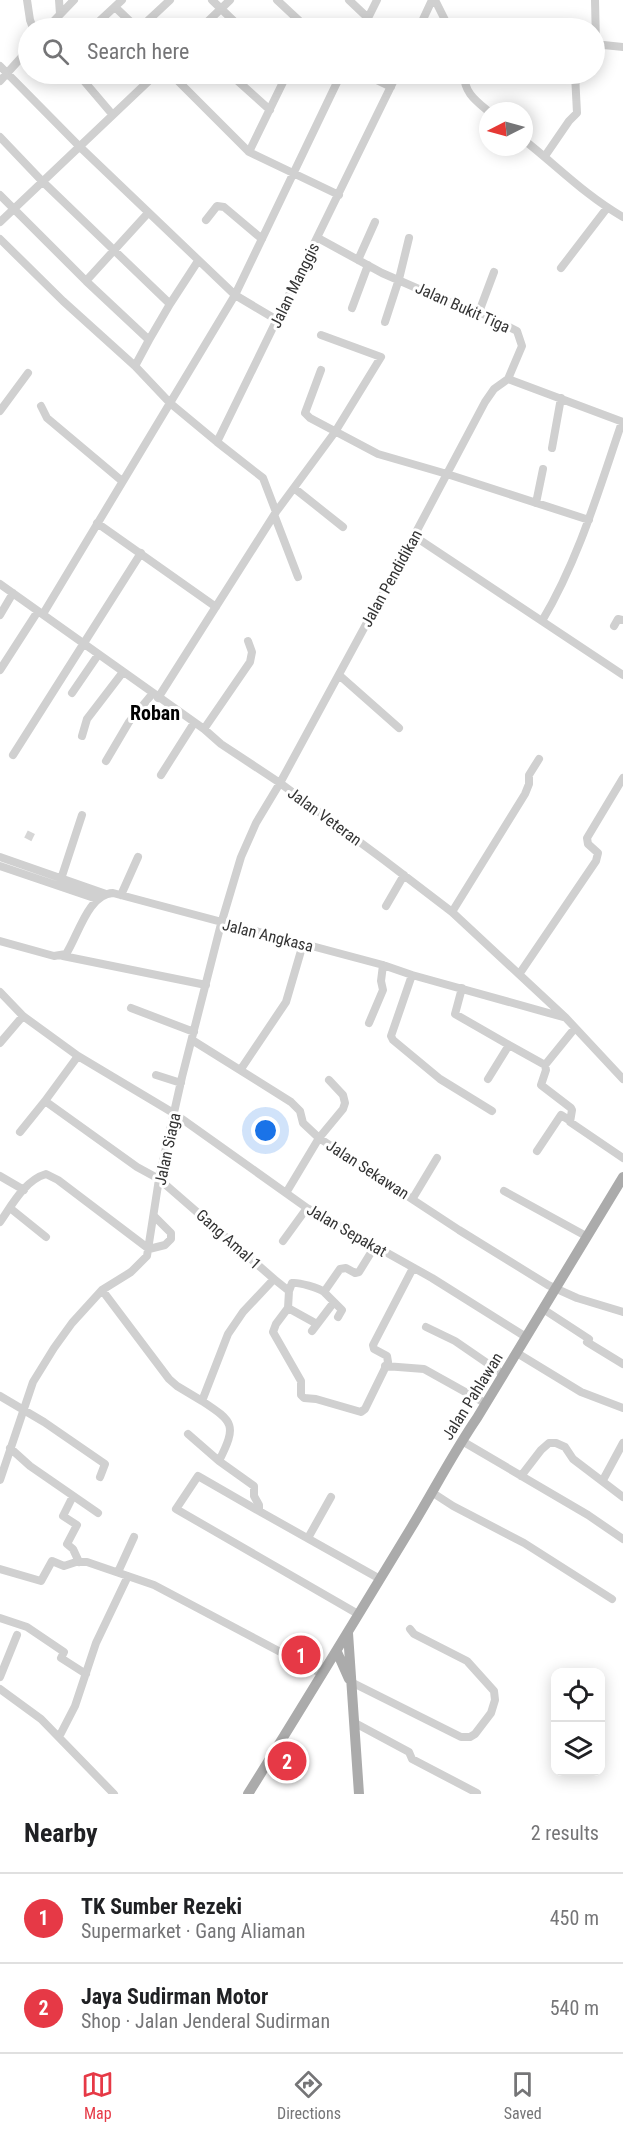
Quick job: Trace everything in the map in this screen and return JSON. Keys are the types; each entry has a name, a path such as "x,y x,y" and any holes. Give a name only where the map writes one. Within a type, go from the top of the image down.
{"main road":[{"name":"Jalan Pahlawan","path":"248,1794 337,1652 433,1493 462,1440 623,1177"},
{"path":"348,1632 359,1794"},
{"path":"337,1652 351,1682"}],"street":[{"path":"27,0 30,18"},
{"path":"59,0 60,14"},
{"path":"56,18 74,0"},
{"path":"103,18 122,0"},
{"path":"150,18 170,0"},
{"path":"212,0 230,18"},
{"path":"212,18 230,0"},
{"path":"277,0 296,18"},
{"path":"349,0 368,18 377,0"},
{"path":"424,18 434,0"},
{"path":"434,0 443,18"},
{"path":"595,0 595,18"},
{"path":"115,7 128,18"},
{"path":"605,45 623,47"},
{"path":"0,81 18,61"},
{"path":"0,66 79,146 235,295 277,320"},
{"path":"88,84 112,114"},
{"path":"0,222 145,84"},
{"path":"181,84 249,152 339,195"},
{"path":"241,84 270,110"},
{"path":"249,152 282,84"},
{"path":"0,670 98,523 235,295 336,84"},
{"path":"385,84 391,87"},
{"name":"Jalan Manggis","path":"217,442 392,84"},
{"path":"464,84 471,96 479,103"},
{"path":"545,156 577,113 575,84"},
{"path":"0,137 42,181 170,304"},
{"path":"533,147 564,176 623,217"},
{"path":"0,195 86,281 150,340"},
{"path":"206,220 216,206 224,207 262,239"},
{"path":"561,268 607,208"},
{"path":"86,281 148,213"},
{"path":"358,260 375,222"},
{"name":"Jalan Bukit Tiga","path":"318,238 368,265 444,300 512,327 521,337 522,346 508,379"},
{"path":"385,322 409,238"},
{"path":"0,240 135,366 170,404 263,478 298,577"},
{"path":"135,366 170,304 198,261"},
{"path":"352,309 368,265"},
{"path":"479,312 494,272"},
{"path":"106,760 129,722 155,695 216,607 276,514 335,432 381,357 321,335"},
{"path":"321,370 305,413 335,432 378,454 589,520"},
{"path":"0,411 28,373"},
{"path":"508,379 623,422 589,520 563,583 542,621"},
{"name":"Jalan Pendidikan","path":"280,783 485,402 494,390 508,379"},
{"path":"552,448 561,398"},
{"path":"41,406 47,418 122,481"},
{"path":"536,503 543,469"},
{"path":"294,488 343,527"},
{"path":"98,523 216,607"},
{"path":"414,536 623,675"},
{"path":"13,755 141,553"},
{"name":"Jalan Veteran","path":"0,584 204,729 221,744 280,783 452,912 520,973 623,1079"},
{"path":"0,615 13,594"},
{"path":"614,626 618,619 623,621"},
{"path":"204,729 250,662 252,652 248,641"},
{"path":"72,693 98,655"},
{"path":"82,736 87,719 123,672"},
{"path":"339,675 399,728"},
{"path":"162,775 194,723"},
{"path":"452,912 525,794 529,784 529,775 539,759"},
{"path":"520,973 596,861 598,853 588,844 587,838 623,778"},
{"name":"Jalan Siaga","path":"149,1249 159,1179 221,924 246,844 280,783"},
{"path":"60,881 82,815"},
{"path":"0,857 60,881 97,899"},
{"path":"121,895 138,858"},
{"path":"0,866 60,881"},
{"path":"386,906 404,875"},
{"name":"Jalan Angkasa","path":"60,881 106,894 121,895 221,924 383,965 566,1018"},
{"path":"0,941 54,956 66,954 97,899 106,894"},
{"path":"241,1069 286,1002 303,944"},
{"path":"59,955 206,985"},
{"path":"369,1023 383,990 381,981 383,965"},
{"path":"412,975 392,1036 393,1040 440,1079 492,1111"},
{"path":"462,988 455,1014 545,1065"},
{"name":"Jalan Sepakat","path":"0,992 23,1016 78,1056 175,1114 307,1208 413,1268 526,1337"},
{"name":"Jalan Sekawan","path":"131,1008 193,1036 291,1102 300,1111 303,1123 320,1138 459,1230 548,1285 577,1298 623,1312"},
{"path":"0,1043 23,1016"},
{"path":"569,1120 571,1108 541,1085 546,1070 545,1065 575,1028"},
{"path":"488,1079 509,1045"},
{"path":"20,1132 78,1056"},
{"path":"156,1076 181,1083"},
{"path":"286,1193 345,1103 343,1095 329,1080"},
{"name":"Gang Amal 1","path":"45,1101 137,1167 159,1179 274,1279 243,1312 228,1334 202,1401"},
{"path":"537,1151 561,1115 623,1158"},
{"path":"413,1198 437,1158"},
{"path":"1,1219 37,1177 46,1174 149,1249"},
{"path":"0,1176 24,1190"},
{"path":"504,1191 586,1236"},
{"path":"10,1208 45,1237"},
{"path":"283,1241 307,1208"},
{"path":"149,1249 165,1245 171,1239 171,1233 154,1216"},
{"path":"324,1292 340,1269 346,1268 355,1273 359,1272 375,1246"},
{"path":"0,1480 6,1453 33,1382 54,1348 72,1323 102,1290 139,1266 147,1256 149,1249"},
{"path":"339,1317 342,1310 324,1292 297,1282 292,1283 288,1308 273,1332 301,1381 300,1393 304,1398 316,1399 361,1412 365,1409 388,1362 387,1356 374,1349 373,1345 413,1268"},
{"path":"274,1279 290,1291"},
{"path":"102,1290 169,1379 223,1416 230,1425 231,1436 219,1461"},
{"path":"288,1308 315,1328 334,1302"},
{"path":"543,1310 589,1339 587,1342 623,1364"},
{"path":"426,1327 455,1341 503,1374"},
{"path":"517,1353 581,1392 623,1408"},
{"path":"385,1366 424,1369 485,1403"},
{"path":"0,1396 105,1464 100,1477"},
{"path":"188,1434 219,1461 254,1486 254,1496 259,1505 259,1511"},
{"path":"462,1440 588,1515 623,1539"},
{"path":"521,1476 541,1450 549,1443 556,1443 566,1447 573,1459 623,1497"},
{"path":"603,1480 623,1443"},
{"path":"6,1453 30,1466 98,1513"},
{"path":"358,1614 176,1509 198,1476 380,1579"},
{"path":"433,1493 524,1543 612,1599"},
{"path":"308,1538 331,1497"},
{"path":"71,1500 63,1516 77,1525 66,1544 73,1549 75,1562"},
{"path":"118,1572 134,1537"},
{"path":"0,1569 41,1581 52,1561 64,1566 75,1562 94,1564 161,1588 322,1674"},
{"path":"59,1737 75,1707 96,1643 128,1576"},
{"path":"0,1618 27,1627 64,1652 61,1658 86,1674"},
{"path":"351,1682 461,1737 471,1737 475,1734 491,1713 495,1691 467,1661 414,1634 410,1629"},
{"path":"0,1677 17,1635"},
{"path":"0,1689 34,1714 59,1737 114,1794"},
{"path":"355,1723 409,1752 412,1759 477,1793"}],"tunnel":[{"path":"26,834 34,838"}],"place":[{"name":"TK Sumber Rezeki","path":"301,1655"},
{"name":"Jaya Sudirman Motor","path":"287,1761"}],"district":[{"name":"Roban","path":"155,713"}]}
